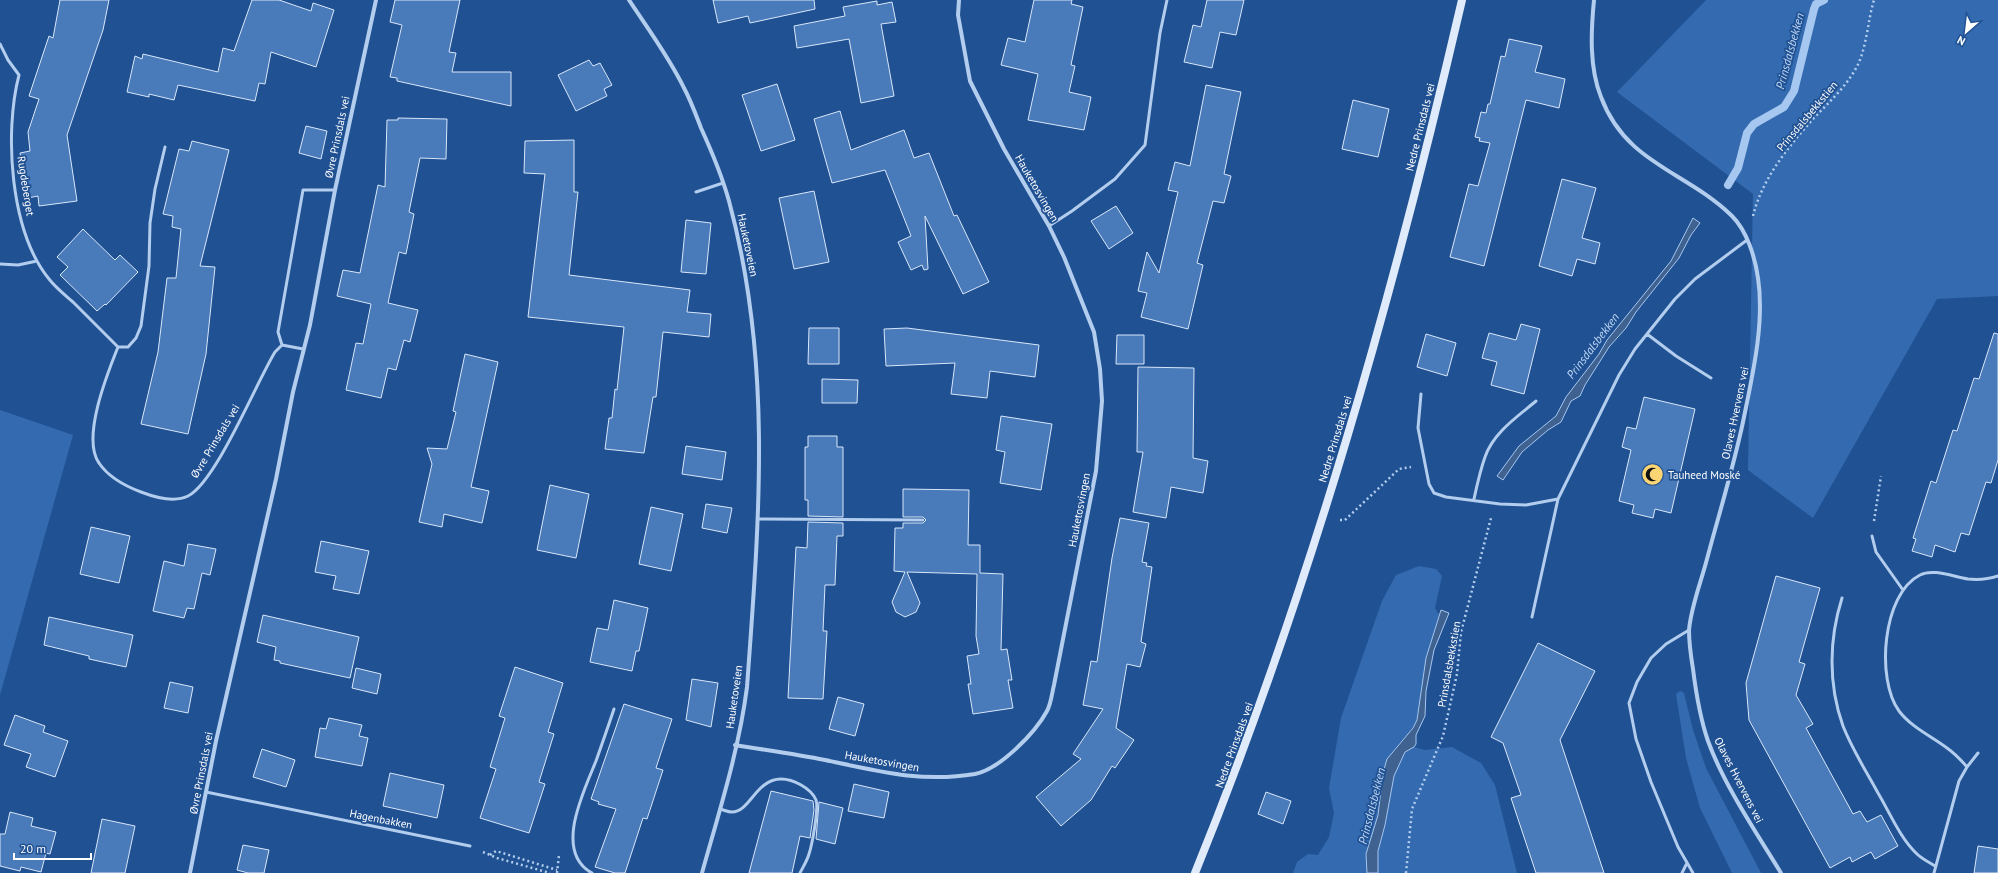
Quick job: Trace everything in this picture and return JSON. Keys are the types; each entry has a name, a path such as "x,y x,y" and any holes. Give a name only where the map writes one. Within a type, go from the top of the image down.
{"main road":[{"name":"Nedre Prinsdals vei","path":"1195,873 1263,699 1338,467 1394,275 1462,0"}],"street":[{"name":"Øvre Prinsdals vei","path":"190,873 206,792 303,349 310,325 335,190 376,0"},
{"name":"Hauketoveien","path":"629,0 662,48 685,88 723,183 729,201 749,295 758,377 760,465 747,687 743,714 720,809 702,873"},
{"name":"Hauketosvingen","path":"735,745 798,755 907,777 926,778 976,773 997,765 1035,729 1048,710 1096,470 1102,401 1100,369 1094,332 1064,256 1049,226 1004,149 970,81 958,15 959,0"},
{"name":"Olaves Hvervens vei","path":"1594,0 1593,55 1597,82 1604,104 1620,132 1644,156 1711,198 1733,217 1747,240 1755,264 1758,279 1759,309 1754,371 1735,457 1697,594 1689,630 1695,684 1708,741 1741,807 1780,873"}],"lane":[{"path":"1049,226 1115,179 1145,145 1160,33 1167,0"},
{"name":"Rugdeberget","path":"0,44 18,75 11,112 11,161 20,214 27,240 37,261 49,279 118,347"},
{"path":"118,347 128,347 136,338 141,326 149,266 151,216 155,189 165,148"},
{"path":"696,192 723,183"},
{"path":"303,349 282,345 278,332 303,190 335,190"},
{"path":"1532,617 1558,499 1619,374 1647,334 1675,299 1695,280 1747,240"},
{"path":"0,264 18,265 37,261"},
{"path":"1647,334 1676,356 1710,378"},
{"name":"Øvre Prinsdals vei","path":"118,347 103,386 96,418 94,446 98,462 109,475 125,486 161,498 176,499 188,496 198,487 211,470 241,418 270,361 282,345"},
{"path":"1421,394 1418,428 1428,484 1434,493 1446,497 1526,505 1558,499"},
{"path":"1474,499 1485,456 1495,440 1504,428 1536,401"},
{"path":"758,519 923,520"},
{"path":"1872,536 1876,552 1903,590"},
{"path":"1967,767 1949,749 1911,724 1898,711 1889,686 1886,644 1891,614 1903,590 1920,575 1928,573 1969,579 1998,576"},
{"path":"1842,598 1834,624 1832,655 1834,688 1843,726 1867,773 1907,843 1918,854 1935,866"},
{"path":"1689,630 1666,644 1650,658 1637,682 1629,703 1636,739 1648,776 1678,847 1693,873"},
{"path":"592,873 584,869 578,862 576,855 574,825 580,799 614,709"},
{"path":"1934,873 1959,781 1967,767 1978,753"},
{"path":"720,809 732,812 741,809 766,783 774,780 782,779 808,789 817,801 816,813 810,853 800,873"},
{"name":"Hagenbakken","path":"206,792 470,846"},
{"path":"1682,873 1687,863"}],"path":[{"name":"Prinsdalsbekkstien","path":"1747,240 1756,202 1767,180 1799,135 1839,92 1856,70 1863,49 1874,0"},
{"path":"1340,520 1345,520 1399,469 1425,464"},
{"path":"1872,536 1881,476"},
{"name":"Prinsdalsbekkstien","path":"1406,873 1412,810 1443,736 1457,674 1461,632 1474,588 1485,536 1496,503"},
{"path":"470,846 490,855 550,873"},
{"path":"490,855 496,851 557,872 560,854"}],"shaded area":[{"path":"1706,0 1998,0 1998,296 1937,299 1813,518 1748,470 1753,194 1617,92"},
{"name":"Prinsdalsbekken","path":"1693,218 1700,223 1691,235 1679,258 1636,312 1626,328 1609,347 1585,385 1580,396 1571,401 1561,422 1548,430 1522,452 1503,480 1497,476 1519,446 1556,416 1566,397 1599,354 1607,340 1671,261"},
{"path":"0,410 73,435 0,695"},
{"path":"1419,566 1436,569 1442,576 1435,608 1439,615 1426,658 1417,720 1388,759 1381,780 1377,816 1369,851 1367,873 1293,873 1297,862 1308,854 1318,855 1329,837 1334,813 1329,788 1341,718 1382,601 1396,575"},
{"path":"1441,610 1449,613 1434,650 1426,691 1425,716 1416,735 1416,744 1414,747 1405,752 1394,776 1385,825 1378,851 1378,873 1367,873 1366,854 1378,815 1383,773 1387,759 1413,728 1417,720 1426,658"},
{"path":"1680,691 1684,693 1693,730 1706,768 1761,873 1732,873 1700,808 1686,758 1676,694"},
{"path":"1414,747 1425,750 1452,747 1481,763 1495,785 1517,873 1378,873 1378,851 1385,825 1394,776 1405,752"}],"building":[{"path":"60,0 109,0 103,30 67,135 77,201 39,206 38,196 28,198 20,153 30,151 28,132 39,99 29,96 49,36 53,38"},
{"path":"252,0 279,0 311,11 313,3 334,10 316,67 271,52 265,84 259,83 255,101 178,85 174,100 149,94 149,97 127,92 135,56 142,59 143,54 218,72 223,48 234,51"},
{"path":"395,0 460,0 449,52 456,53 452,72 511,72 511,106 397,81 397,78 390,77 402,25 390,22"},
{"path":"713,0 814,0 815,9 750,23 748,16 718,23"},
{"path":"1034,0 1072,0 1071,4 1083,7 1071,65 1075,66 1069,92 1091,97 1084,130 1028,120 1038,74 1001,65 1008,38 1025,42"},
{"path":"1207,0 1244,0 1236,35 1220,32 1212,68 1184,62 1193,25 1201,27"},
{"path":"877,1 877,5 892,2 896,22 881,24 894,96 861,103 849,39 797,48 794,26 845,16 843,7"},
{"path":"1509,39 1542,46 1535,72 1565,79 1559,108 1526,100 1484,266 1450,257 1469,184 1478,186 1490,143 1479,141 1480,138 1475,137 1481,112 1486,113 1488,104 1490,104 1501,56 1505,57"},
{"path":"589,60 593,66 600,63 612,85 604,89 607,96 576,111 558,75"},
{"path":"777,84 795,140 761,151 742,95"},
{"path":"1206,85 1241,92 1224,174 1231,176 1224,203 1213,201 1197,263 1203,265 1188,329 1141,317 1147,293 1138,291 1147,252 1159,273 1178,192 1168,190 1175,162 1190,166"},
{"path":"1353,100 1389,109 1378,157 1342,149"},
{"path":"840,111 851,150 904,130 914,158 929,153 954,216 957,215 989,282 963,294 925,216 928,269 924,270 922,265 911,270 898,242 911,236 885,170 832,183 814,119"},
{"path":"398,118 447,119 446,159 420,158 409,212 414,214 406,254 399,252 388,303 418,310 410,342 404,340 396,370 388,368 381,398 346,390 356,343 363,344 371,304 337,296 343,270 360,273 378,185 385,187 387,120 398,120"},
{"path":"306,126 327,131 321,159 299,153"},
{"path":"574,140 574,192 578,192 569,275 690,290 687,312 711,314 709,337 663,332 656,397 653,397 644,453 605,449 609,418 612,418 615,389 617,390 624,327 528,317 545,174 524,173 525,141"},
{"path":"192,141 229,150 200,266 215,267 206,354 188,434 141,424 158,352 167,278 176,278 181,229 172,227 173,216 163,214 179,149 189,151"},
{"path":"1562,179 1596,188 1582,238 1600,243 1595,264 1577,259 1572,276 1539,266"},
{"path":"814,191 829,262 794,269 779,198"},
{"path":"1116,206 1133,233 1109,249 1091,221"},
{"path":"686,220 711,223 706,274 681,272"},
{"path":"83,229 115,260 120,255 138,272 106,305 105,304 97,311 60,275 68,267 57,257"},
{"path":"1521,324 1540,329 1524,394 1491,385 1497,362 1482,358 1489,333 1516,340"},
{"path":"809,328 839,328 839,364 808,364"},
{"path":"907,328 1039,345 1035,377 990,371 987,398 951,394 955,363 886,366 884,329"},
{"path":"1994,333 1998,334 1998,460 1991,483 1986,482 1969,535 1961,533 1955,552 1935,545 1932,557 1912,551 1916,539 1913,538 1931,481 1936,483 1953,430 1957,431 1974,378 1979,379"},
{"path":"1426,334 1456,343 1447,376 1417,367"},
{"path":"1117,335 1144,335 1144,364 1116,364"},
{"path":"465,354 498,362 471,487 489,491 482,523 444,514 442,527 419,522 432,464 427,448 447,449 456,412 453,411"},
{"path":"1138,367 1194,368 1193,458 1208,461 1203,493 1171,487 1166,518 1133,512 1143,452 1137,452"},
{"path":"822,379 858,380 857,403 822,403"},
{"name":"Tauheed Moské","path":"1644,397 1695,409 1671,513 1655,509 1653,518 1632,513 1634,505 1619,501 1631,450 1622,447 1627,427 1636,429"},
{"path":"1001,416 1052,424 1041,490 1000,483 1005,452 996,450"},
{"path":"808,436 837,436 837,447 843,447 843,517 808,516 808,500 805,500 805,447 808,447"},
{"path":"686,446 726,452 722,480 682,474"},
{"path":"550,485 589,494 576,558 537,550"},
{"path":"903,489 969,490 968,545 980,545 980,573 1003,574 1001,650 1007,649 1012,680 1008,680 1013,708 973,714 968,684 971,684 967,656 979,654 976,636 977,574 907,572 920,603 916,612 905,617 896,612 892,602 905,572 894,571 895,528 903,528 903,523 923,523 926,520 923,517 903,517"},
{"path":"706,504 732,508 727,533 702,528"},
{"path":"651,507 683,514 671,571 639,564"},
{"path":"1120,518 1149,523 1142,562 1147,563 1146,566 1152,567 1141,642 1146,644 1140,667 1127,664 1116,728 1134,740 1115,768 1112,766 1091,800 1061,826 1036,797 1081,759 1073,754 1103,709 1083,705 1091,661 1097,662 1112,558"},
{"path":"808,522 843,523 843,536 837,536 835,585 825,585 823,631 827,631 823,699 788,698 796,547 807,548"},
{"path":"91,527 130,536 119,583 80,574"},
{"path":"321,541 369,551 359,594 333,589 336,576 315,572"},
{"path":"188,544 216,549 210,575 202,573 194,609 187,608 184,618 153,611 164,561 184,566"},
{"path":"1776,576 1820,588 1799,662 1805,664 1796,695 1813,724 1806,728 1853,814 1860,811 1867,822 1881,815 1898,846 1875,859 1871,852 1852,862 1850,857 1830,868 1749,720 1746,683"},
{"path":"614,600 648,608 639,651 636,651 632,671 590,662 597,628 608,630"},
{"path":"263,615 359,637 350,678 280,663 280,661 274,660 276,647 257,642"},
{"path":"49,617 133,635 126,667 89,659 89,656 44,645"},
{"path":"1538,643 1595,671 1560,740 1604,873 1536,873 1511,798 1521,795 1503,743 1491,737"},
{"path":"515,667 563,683 548,732 554,734 539,782 545,784 529,833 480,818 496,769 490,767 505,718 499,716"},
{"path":"356,668 381,674 377,694 352,688"},
{"path":"692,679 718,683 711,727 686,720"},
{"path":"170,682 193,687 188,713 164,708"},
{"path":"838,697 864,704 855,736 829,729"},
{"path":"624,704 672,719 656,768 663,770 647,819 643,818 625,873 615,873 595,867 616,809 598,804 599,802 591,799"},
{"path":"15,715 45,726 43,732 68,741 55,777 26,767 31,754 4,745"},
{"path":"329,718 362,725 359,736 368,738 362,766 315,757 320,728 326,729"},
{"path":"262,749 295,760 286,787 253,777"},
{"path":"390,773 444,785 437,818 383,806"},
{"path":"854,784 889,792 884,818 848,811"},
{"path":"771,791 813,801 814,810 810,838 800,836 792,873 749,873"},
{"path":"1266,792 1291,801 1283,824 1258,814"},
{"path":"819,802 843,808 835,844 816,839"},
{"path":"10,812 33,818 31,826 56,832 50,854 46,853 41,872 21,867 20,871 0,866 0,834 5,834"},
{"path":"102,819 135,826 125,873 91,873"},
{"path":"243,845 269,850 264,873 248,873 237,870"},
{"path":"1978,846 1998,849 1998,873 1974,873"}],"waterway":[{"name":"Prinsdalsbekken","path":"1728,185 1738,168 1747,133 1754,124 1784,107 1794,91 1814,9 1816,4 1824,0"}],"place":[{"name":"Tauheed Moské","path":"1652,475"}]}
